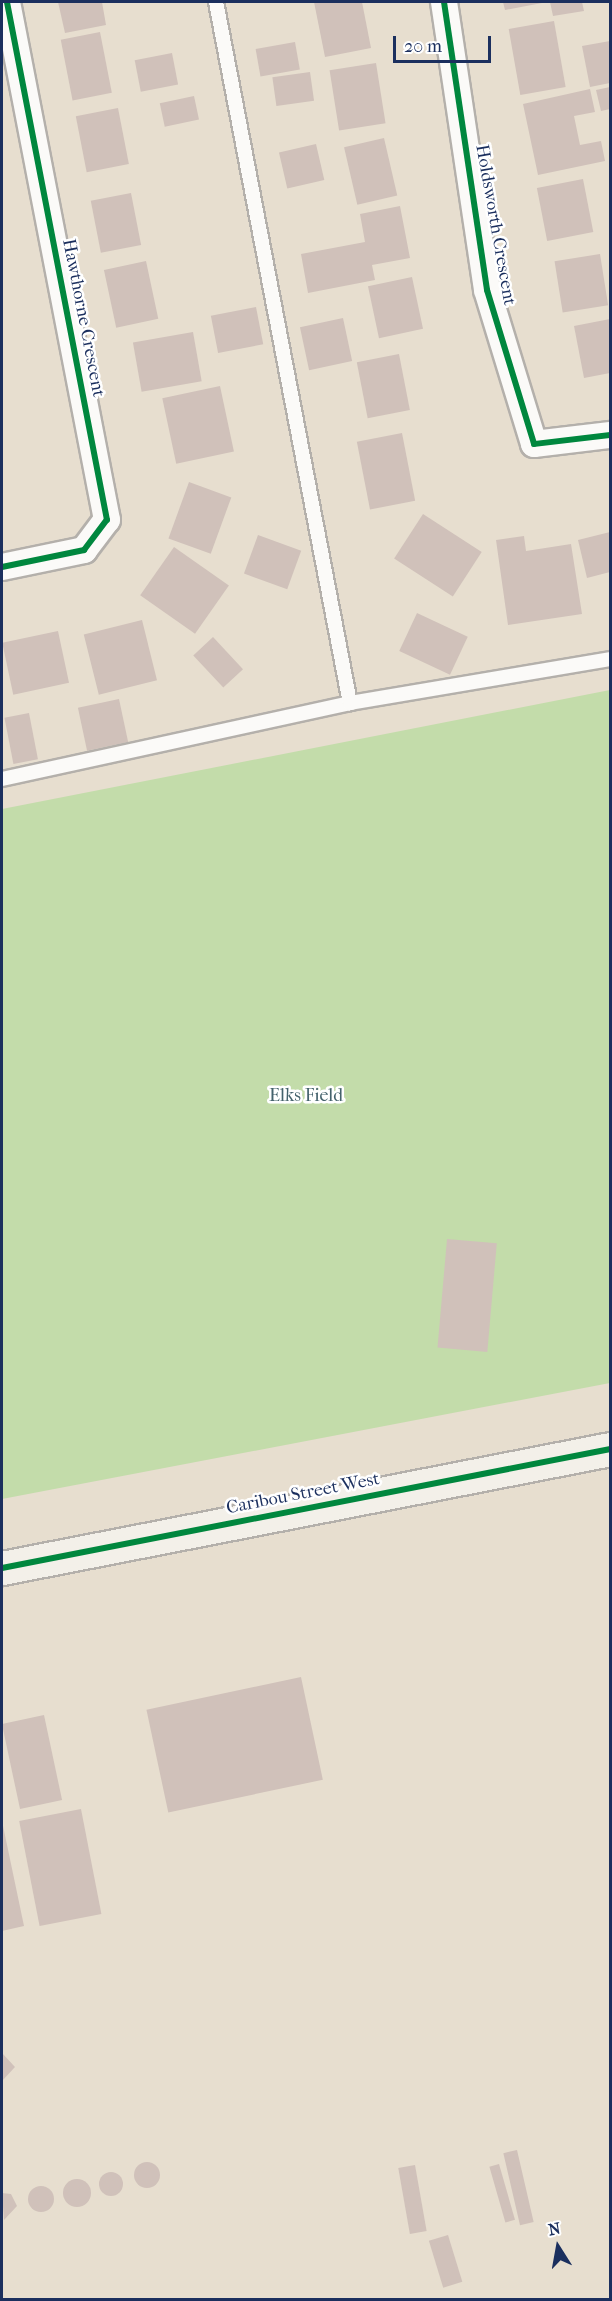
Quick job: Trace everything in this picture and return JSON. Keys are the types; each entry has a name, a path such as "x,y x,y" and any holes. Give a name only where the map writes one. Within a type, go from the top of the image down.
{"street":[{"name":"Hawthorne Crescent","path":"2,567 84,550 107,520 7,2"},
{"name":"Holdsworth Crescent","path":"444,2 487,290 534,444 610,435"},
{"name":"Caribou Street West","path":"2,1568 610,1449"}],"lane":[{"path":"216,2 350,703"},
{"path":"2,779 350,703 610,659"}],"green space":[{"name":"Elks Field","path":"610,690 610,1383 2,1499 2,809"}],"building":[{"path":"58,2 102,2 106,25 65,33"},
{"path":"314,2 362,2 371,48 325,57"},
{"path":"503,2 542,2 542,3 505,10"},
{"path":"550,2 582,2 584,11 553,16"},
{"path":"554,21 566,87 520,95 509,29"},
{"path":"100,32 112,93 73,100 61,40"},
{"path":"610,41 610,83 590,87 582,46"},
{"path":"295,42 300,70 260,77 256,49"},
{"path":"172,53 178,84 141,92 135,60"},
{"path":"376,63 386,123 339,131 330,70"},
{"path":"310,72 314,101 276,106 272,77"},
{"path":"610,87 610,109 601,111 596,90"},
{"path":"590,89 595,112 574,116 580,145 601,141 605,161 538,175 523,104"},
{"path":"194,96 199,119 165,127 160,103"},
{"path":"118,108 129,164 87,172 76,116"},
{"path":"384,138 397,195 357,205 344,147"},
{"path":"316,144 324,180 287,189 279,153"},
{"path":"583,179 593,232 547,241 537,188"},
{"path":"131,193 141,245 101,253 91,201"},
{"path":"400,206 410,258 372,265 375,280 308,293 301,254 365,242 360,214"},
{"path":"600,254 608,305 563,313 555,261"},
{"path":"146,261 158,319 116,328 104,270"},
{"path":"412,277 423,329 379,338 368,286"},
{"path":"256,307 263,344 218,353 211,316"},
{"path":"343,318 352,361 309,370 300,327"},
{"path":"610,319 610,373 584,378 574,326"},
{"path":"193,332 202,381 142,392 133,343"},
{"path":"399,354 410,410 368,418 357,362"},
{"path":"220,386 234,452 176,464 162,398"},
{"path":"402,433 415,501 370,510 357,442"},
{"path":"189,482 231,497 211,554 168,538"},
{"path":"423,514 482,552 453,597 394,558"},
{"path":"610,532 610,572 587,578 578,540"},
{"path":"258,535 301,551 287,589 244,574"},
{"path":"524,536 526,551 571,544 582,614 508,625 496,540"},
{"path":"174,547 229,585 195,634 140,595"},
{"path":"417,613 468,637 450,675 399,651"},
{"path":"142,620 157,680 99,695 84,635"},
{"path":"58,631 69,683 13,695 2,643"},
{"path":"213,637 243,669 223,688 193,655"},
{"path":"119,699 128,742 87,751 78,708"},
{"path":"29,713 38,759 13,764 4,718"},
{"path":"447,1239 497,1243 487,1352 438,1348"},
{"path":"301,1677 323,1780 168,1813 146,1710"},
{"path":"44,1715 62,1800 20,1809 2,1724"},
{"path":"81,1809 101,1914 40,1926 19,1821"},
{"path":"2,1821 24,1926 2,1931"},
{"path":"2,2053 15,2067 2,2081"},
{"path":"517,2150 534,2222 520,2225 503,2153"},
{"path":"147,2162 156,2166 160,2175 156,2184 147,2188 138,2184 134,2175 138,2166"},
{"path":"499,2164 515,2220 505,2223 489,2167"},
{"path":"415,2165 427,2231 410,2234 398,2168"},
{"path":"111,2172 116,2173 122,2179 122,2189 116,2195 111,2196 106,2195 100,2189 99,2184 100,2179 106,2173"},
{"path":"77,2179 87,2183 91,2193 87,2203 77,2207 67,2203 63,2193 67,2183"},
{"path":"41,2186 50,2190 54,2199 50,2208 41,2212 32,2208 28,2199 32,2190"},
{"path":"2,2193 11,2194 17,2206 4,2220"},
{"path":"448,2235 462,2282 443,2288 429,2241"}],"cycle path":[{"path":"2,567 84,550 107,520 7,2"},
{"path":"444,2 487,290 534,444 610,435"},
{"path":"2,1568 610,1449"}]}
